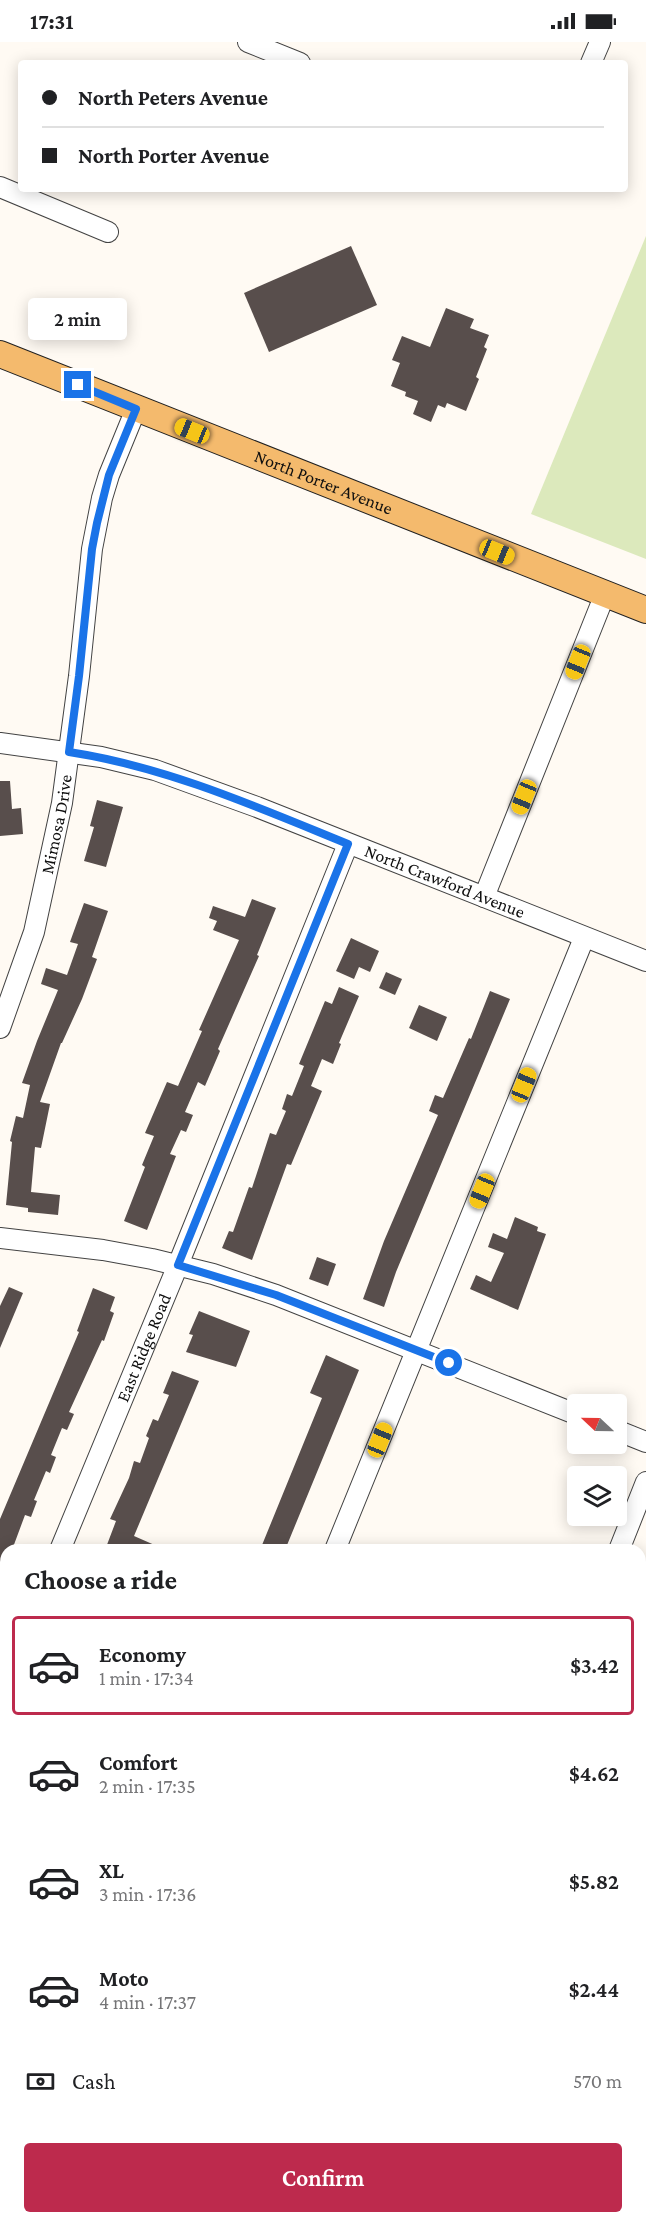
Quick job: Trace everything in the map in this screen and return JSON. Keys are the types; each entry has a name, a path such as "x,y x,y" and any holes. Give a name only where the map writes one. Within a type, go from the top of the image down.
{"main road":[{"name":"North Porter Avenue","path":"0,354 646,610"}],"street":[{"path":"248,42 293,60"},
{"path":"592,60 600,42"},
{"path":"0,187 108,232"},
{"name":"Mimosa Drive","path":"0,1028 34,932 62,803 97,523 109,475 136,409"},
{"path":"484,897 605,594"},
{"name":"North Crawford Avenue","path":"0,744 101,757 155,770 257,807 646,961"},
{"name":"East Ridge Road","path":"62,1544 348,844"},
{"path":"337,1544 584,938"},
{"path":"0,1238 103,1250 178,1265 276,1295 567,1410"},
{"path":"627,1434 646,1442"},
{"path":"621,1544 646,1482"}],"green space":[{"path":"646,236 646,559 531,514"}],"building":[{"path":"351,246 377,305 269,352 244,293"},
{"path":"446,308 474,319 470,328 489,335 484,347 487,349 476,377 479,379 466,411 447,403 445,408 438,405 431,422 413,414 418,401 405,396 406,392 391,386 400,363 392,360 402,336 430,347"},
{"path":"0,781 10,781 12,809 21,808 23,834 0,836"},
{"path":"97,800 123,807 106,867 84,861 94,827 90,826"},
{"path":"252,899 276,908 257,955 259,956 218,1049 220,1051 205,1086 198,1082 185,1112 193,1115 186,1132 181,1130 170,1154 176,1156 147,1230 124,1221 145,1167 142,1165 154,1136 145,1133 167,1082 178,1086 202,1031 199,1030 239,940 213,930 217,921 209,918 213,906 245,917"},
{"path":"84,903 108,911 92,957 97,959 82,999 61,1043 40,1102 50,1104 41,1148 35,1147 31,1192 60,1195 58,1215 28,1212 28,1208 6,1205 12,1142 10,1141 16,1116 23,1118 30,1085 22,1083 58,990 41,984 46,968 67,975 78,944 70,942"},
{"path":"351,938 379,951 370,972 359,967 354,979 336,971"},
{"path":"386,972 402,979 395,995 379,988"},
{"path":"339,987 359,996 339,1043 341,1044 333,1064 322,1059 311,1086 322,1091 291,1165 287,1164 252,1260 222,1248 229,1231 233,1232 249,1187 252,1188 270,1133 276,1135 286,1111 282,1109 287,1094 292,1096 304,1066 299,1064 325,1001 332,1004"},
{"path":"490,991 510,999 396,1272 384,1307 363,1299 384,1241 438,1115 429,1111 435,1095 443,1098 469,1038 471,1039"},
{"path":"419,1005 447,1017 437,1041 409,1028"},
{"path":"515,1217 538,1227 537,1231 546,1234 518,1310 470,1289 476,1275 491,1282 504,1253 488,1247 493,1233 507,1239"},
{"path":"317,1257 336,1264 328,1286 309,1279"},
{"path":"9,1287 23,1293 0,1348 0,1306"},
{"path":"93,1288 115,1297 110,1311 114,1313 104,1341 102,1340 69,1412 74,1414 67,1430 62,1428 51,1455 56,1457 50,1473 46,1471 34,1500 37,1501 31,1517 25,1515 14,1544 0,1544 0,1519 79,1332 77,1331"},
{"path":"199,1311 250,1331 236,1367 186,1352 193,1335 189,1334"},
{"path":"326,1355 359,1370 287,1544 262,1544 322,1398 310,1393"},
{"path":"172,1371 199,1381 134,1536 152,1544 107,1544 116,1521 110,1519 129,1478 134,1461 140,1463 149,1438 146,1436 153,1419 158,1421 169,1395 163,1393"}],"route":[{"path":"78,385 136,409 109,475 97,523 92,549 69,752 155,770 257,807 348,844 178,1265 276,1295 449,1363"}]}
